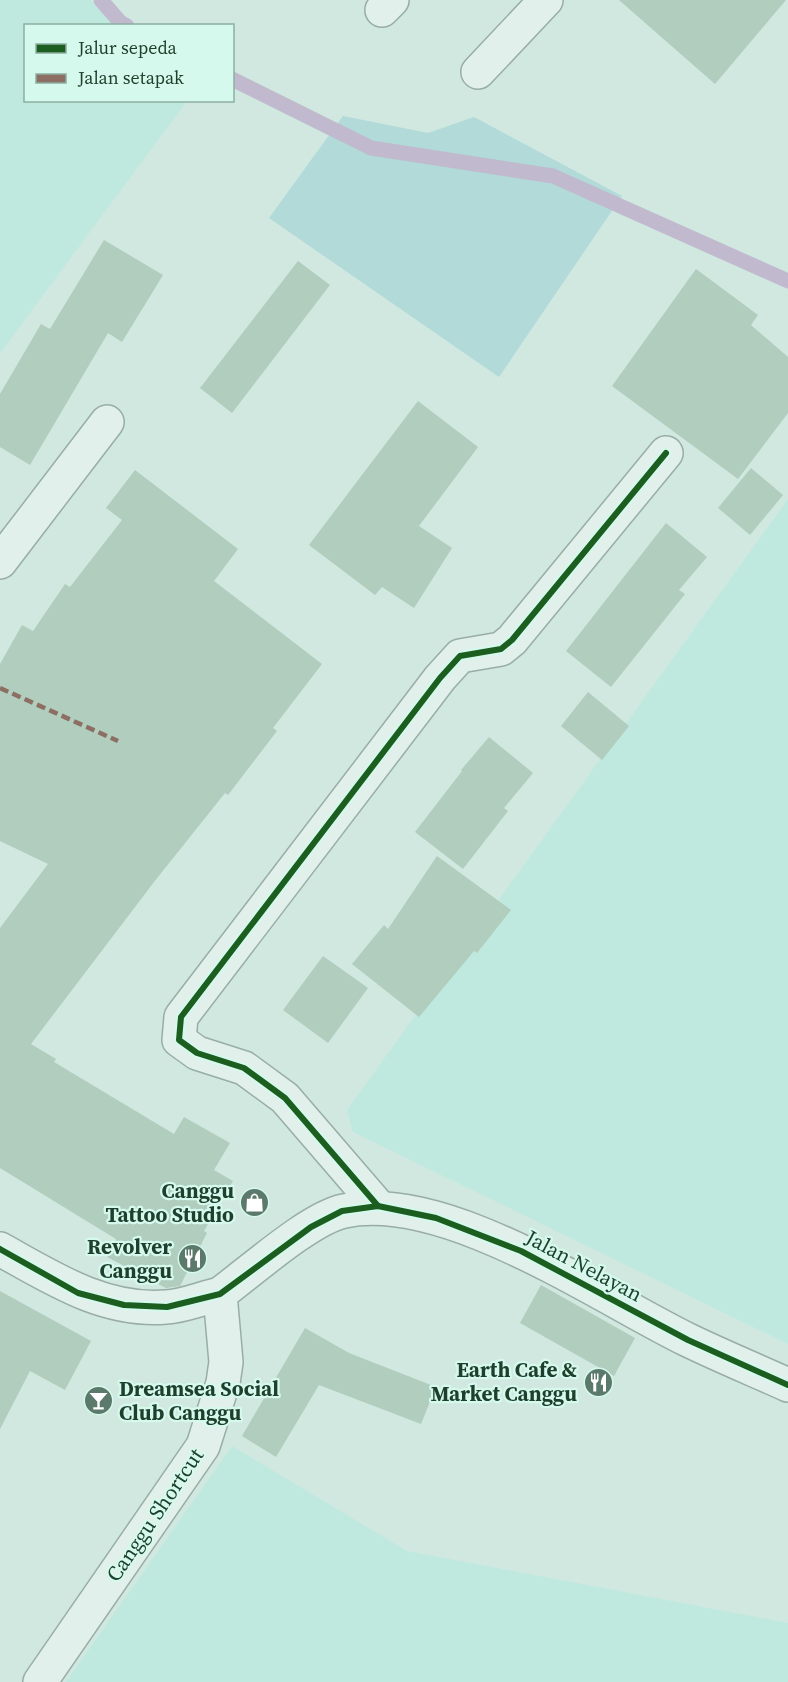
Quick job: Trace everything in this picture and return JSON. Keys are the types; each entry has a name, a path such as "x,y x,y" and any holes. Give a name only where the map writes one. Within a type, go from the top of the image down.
{"street":[{"path":"478,72 546,0"},
{"path":"0,562 107,422"},
{"path":"378,1206 285,1098 244,1068 197,1053 179,1040 180,1017 440,678 460,656 501,649 512,640 666,453"},
{"name":"Jalan Nelayan","path":"0,1249 78,1293 124,1305 166,1307 220,1294 311,1227 342,1211 378,1206 436,1218 521,1251 688,1340 788,1385"},
{"name":"Canggu Shortcut","path":"40,1682 203,1446 223,1383 226,1362 220,1294"}],"shaded area":[{"path":"0,0 91,0 113,24 24,24 24,102 186,102 0,353"},
{"path":"343,116 428,133 474,117 622,196 499,377 269,218"},
{"path":"788,499 788,1344 353,1132 347,1110"},
{"path":"232,1446 407,1551 788,1623 788,1682 66,1682"}],"building":[{"path":"619,0 786,0 715,84"},
{"path":"104,240 163,275 122,342 108,333 30,465 0,447 0,394 41,324 50,329"},
{"path":"298,261 330,285 232,413 200,388"},
{"path":"696,269 758,315 751,325 788,357 788,413 738,479 612,386"},
{"path":"418,401 478,447 419,526 452,548 414,608 382,587 375,595 309,545"},
{"path":"751,468 783,495 750,535 718,508"},
{"path":"135,470 238,549 214,581 322,664 273,728 277,731 228,795 225,793 154,882 31,1044 56,1059 54,1062 174,1134 184,1117 230,1143 214,1170 233,1181 204,1231 207,1233 180,1286 166,1288 107,1257 116,1239 0,1168 0,928 48,864 0,841 0,664 22,625 33,631 65,584 70,587 122,520 106,508"},
{"path":"666,523 707,557 679,590 685,594 611,687 566,651"},
{"path":"588,692 629,726 602,760 561,726"},
{"path":"489,737 533,773 504,808 508,811 463,869 415,832 461,770"},
{"path":"437,856 511,910 477,953 474,951 419,1017 352,964 384,925 388,929"},
{"path":"323,956 368,988 328,1043 283,1010"},
{"path":"541,1285 635,1338 614,1376 520,1323"},
{"path":"0,1291 91,1341 65,1390 30,1371 0,1429"},
{"path":"305,1328 349,1353 436,1387 421,1424 319,1385 276,1457 242,1436"}],"waterway":[{"path":"101,0 124,24"},
{"path":"234,80 371,148 553,176 788,281"}],"marked path":[{"path":"0,688 118,741"}],"cycle path":[{"path":"378,1206 285,1098 244,1068 197,1053 179,1040 181,1017 440,678 460,656 501,649 512,640 666,453"},
{"path":"0,1249 78,1293 124,1305 167,1307 220,1294 311,1227 342,1211 378,1206 436,1218 521,1251 688,1340 788,1385"}],"place":[{"name":"Canggu Tattoo Studio","path":"255,1203"},
{"name":"Revolver Canggu","path":"193,1259"},
{"name":"Earth Cafe & Market Canggu","path":"598,1382"},
{"name":"Dreamsea Social Club Canggu","path":"98,1401"}]}
